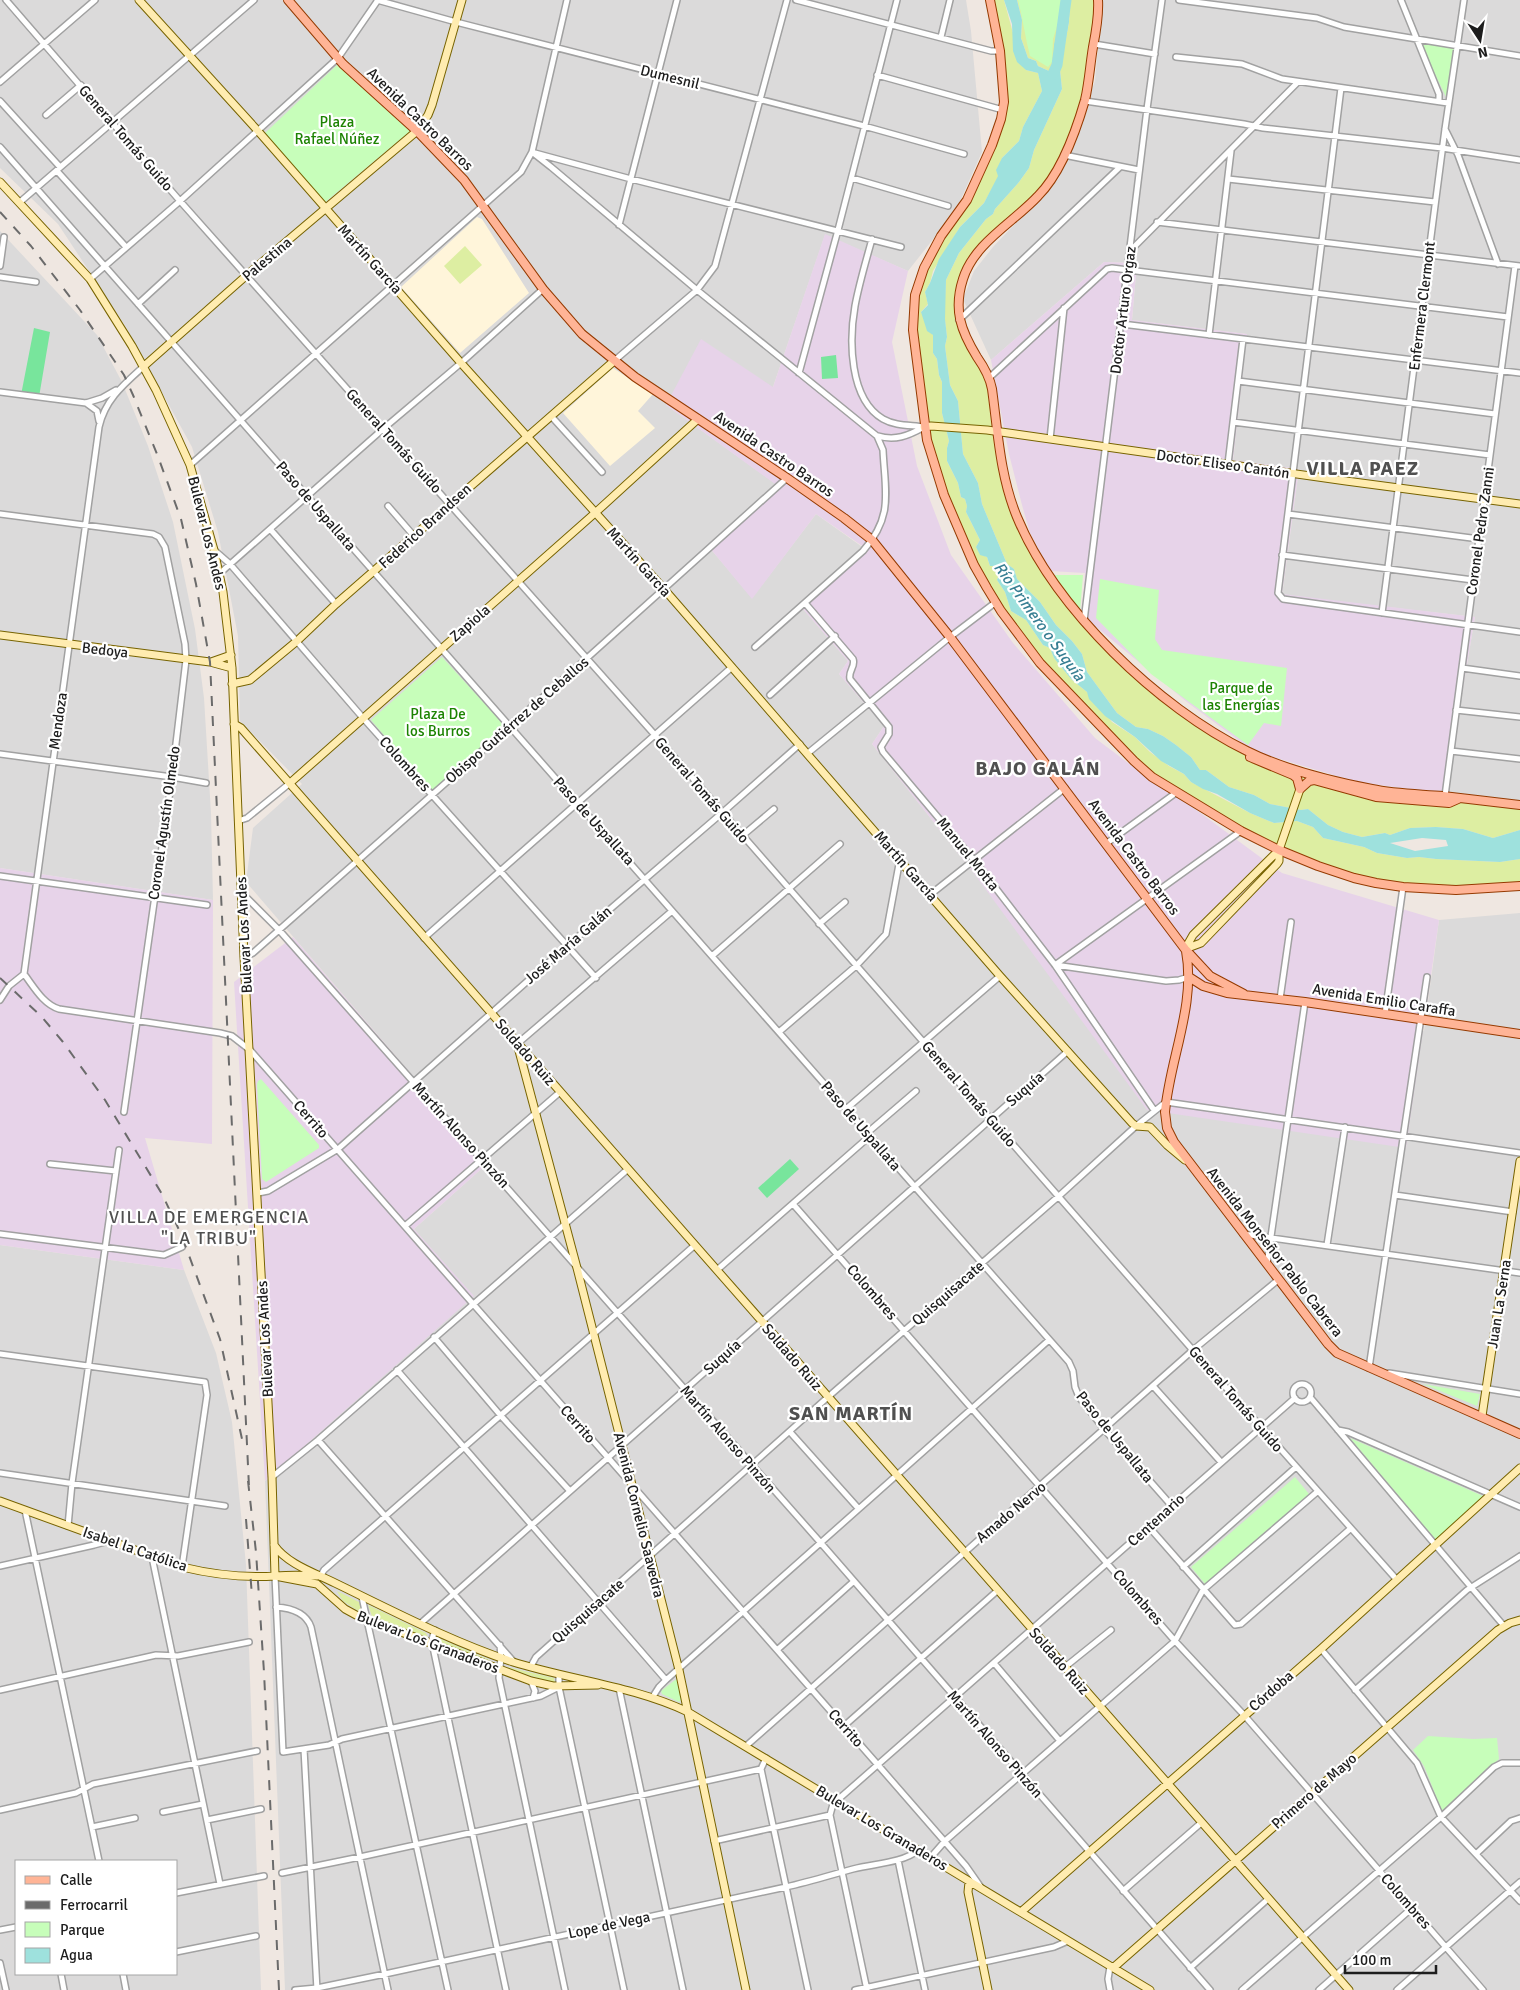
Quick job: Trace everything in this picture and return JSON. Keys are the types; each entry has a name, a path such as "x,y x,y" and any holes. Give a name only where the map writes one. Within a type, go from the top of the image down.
{"main road":[{"name":"Martín García","path":"139,0 258,131 460,364 528,436 664,589 931,894 1000,976 1136,1126"},
{"name":"Avenida Castro Barros","path":"288,0 338,58 417,131 464,180 542,289 576,328 614,361 787,478 872,540 950,637 1185,949"},
{"name":"Palestina","path":"143,367 247,275 417,131 428,115 462,0"},
{"path":"990,0 1000,51 1003,110 992,145 967,200 936,245 924,268 915,295 913,338 928,427 946,501 980,576 1024,642 1053,677 1141,767 1152,777 1241,831 1354,878 1403,887 1456,890 1520,886"},
{"path":"1098,0 1094,44 1084,101 1064,155 1043,191 992,237 970,264 962,281 959,320 968,343 992,386 1005,483 1029,544 1046,572 1084,621 1116,656 1144,681 1246,755 1297,778 1300,787 1280,847 1280,860 1278,864 1201,943 1185,949"},
{"name":"Bulevar Los Andes","path":"0,182 90,279 143,367 166,409 190,465 219,574 232,668 244,957 272,1477 275,1576"},
{"name":"Federico Brandsen","path":"232,684 250,680 297,641 336,604 614,361"},
{"name":"Zapiola","path":"290,783 595,513 698,419"},
{"name":"Doctor Eliseo Cantón","path":"928,427 997,431 1293,474 1520,504"},
{"name":"Bedoya","path":"0,636 210,662 232,668"},
{"name":"Bedoya","path":"210,662 231,656"},
{"name":"Soldado Ruiz","path":"234,724 241,728 290,783 517,1044 1349,1990"},
{"path":"1226,740 1258,756 1304,772 1368,789 1520,805"},
{"path":"1300,787 1314,780 1376,797 1449,802 1460,798"},
{"path":"1188,977 1185,949 1193,935 1280,847"},
{"name":"Avenida Emilio Caraffa","path":"1185,949 1210,976 1244,994"},
{"name":"Avenida Emilio Caraffa","path":"1188,977 1203,986 1227,993 1305,1002 1520,1034"},
{"name":"Avenida Monseñor Pablo Cabrera","path":"1188,977 1187,996 1166,1102 1165,1118 1168,1134 1189,1163 1332,1349 1345,1358 1520,1434"},
{"path":"1187,996 1195,989 1203,986"},
{"name":"Avenida Cornelio Saavedra","path":"517,1044 577,1268 679,1670 746,1990"},
{"path":"1136,1126 1146,1125 1154,1129 1167,1145 1189,1163"},
{"name":"Juan La Serna","path":"1482,1416 1520,1162"},
{"name":"Córdoba","path":"1020,1912 1320,1649 1520,1468"},
{"name":"Isabel la Católica","path":"0,1501 182,1567 201,1571 275,1576"},
{"name":"Bulevar Los Granaderos","path":"274,1545 283,1554 320,1577 435,1630 513,1662 606,1684 652,1698 688,1712 932,1857 982,1890 1150,1990"},
{"name":"Bulevar Los Granaderos","path":"275,1576 296,1574 320,1577"},
{"name":"Bulevar Los Granaderos","path":"275,1576 317,1584 345,1609 368,1620 531,1681 558,1687 606,1684"},
{"name":"Primero de Mayo","path":"1112,1967 1504,1626 1520,1620"},
{"path":"969,1882 968,1892 988,1990"}],"street":[{"name":"General Tomás Guido","path":"6,0 180,201 654,734 1317,1492 1397,1580"},
{"path":"0,82 95,0"},
{"path":"20,202 254,0"},
{"path":"90,279 180,201 344,53 377,0"},
{"name":"Dumesnil","path":"377,0 555,48 864,126 964,154"},
{"path":"190,465 521,172 532,152 567,0"},
{"path":"619,225 677,0"},
{"path":"614,361 697,290 716,266 787,0"},
{"path":"796,0 890,23 991,51 1000,51"},
{"path":"799,373 852,178 896,0"},
{"path":"941,37 950,0"},
{"name":"Doctor Arturo Orgaz","path":"1084,621 1162,0"},
{"path":"1179,0 1318,18 1344,27 1520,56"},
{"path":"1401,0 1439,94 1439,101"},
{"name":"Enfermera Clermont","path":"1382,613 1448,103 1464,0"},
{"path":"1094,44 1155,54"},
{"path":"1176,57 1242,64 1272,77 1298,82 1448,103"},
{"path":"877,75 1003,110"},
{"path":"1131,251 1157,222 1231,151 1298,82"},
{"path":"46,115 81,85"},
{"path":"1342,88 1278,593 1283,599 1520,632"},
{"path":"0,101 126,247"},
{"path":"1084,101 1335,137 1442,148 1520,160"},
{"path":"1445,129 1455,150 1498,264"},
{"name":"Paso de Uspallata","path":"0,147 1069,1362 1074,1376 1076,1393 1104,1429 1171,1505"},
{"path":"1209,335 1231,151"},
{"path":"532,152 901,247"},
{"path":"532,152 697,290 877,436 892,439 913,434 928,427"},
{"path":"1064,155 1140,170"},
{"path":"959,320 1120,167"},
{"path":"852,178 948,206"},
{"path":"1228,179 1435,202"},
{"path":"1157,222 1517,266"},
{"path":"0,266 4,237"},
{"path":"872,239 854,316 855,374 864,399 881,418 891,423 928,427"},
{"name":"Coronel Pedro Zanni","path":"1445,796 1508,317 1517,266"},
{"path":"989,378 1107,269 1128,269 1508,317"},
{"path":"138,304 175,270"},
{"path":"0,277 36,282"},
{"path":"219,574 383,429 460,364 542,289"},
{"path":"1050,439 1064,307"},
{"path":"1122,324 1520,373"},
{"path":"1228,464 1243,339"},
{"name":"Palestina","path":"118,389 143,367"},
{"path":"1238,381 1495,414"},
{"path":"0,392 86,403 102,398 118,389"},
{"name":"Mendoza","path":"24,974 99,427 102,413 118,389"},
{"path":"86,403 97,411 99,427"},
{"path":"551,416 602,472"},
{"path":"1233,422 1490,455"},
{"path":"755,647 872,540 883,518 886,503 883,450 877,436"},
{"name":"Obispo Gutiérrez de Ceballos","path":"244,957 253,953 358,861 787,478"},
{"path":"388,506 414,536"},
{"path":"0,514 85,525"},
{"path":"1288,514 1479,539"},
{"name":"Coronel Agustín Olmedo","path":"85,525 153,534 159,537 164,546 185,644 186,660 172,777 153,898 124,1112"},
{"path":"270,529 336,604"},
{"name":"Colombres","path":"214,550 230,564 363,718 433,794 566,947 596,978"},
{"path":"1282,555 1473,580"},
{"path":"808,753 950,637 996,602"},
{"name":"Manuel Motta","path":"805,603 854,661 850,672 850,679 890,730 882,743 883,752 974,860 1055,964 1154,1110"},
{"path":"770,695 834,636"},
{"path":"424,938 576,802 732,667"},
{"path":"1462,668 1520,676"},
{"path":"1456,710 1520,717"},
{"name":"José María Galán","path":"258,1193 268,1191 338,1149 566,947 800,744"},
{"path":"1451,751 1520,759"},
{"path":"0,754 206,783"},
{"name":"Zapiola","path":"238,821 247,818 290,783"},
{"path":"931,894 1065,788"},
{"path":"1107,844 1177,792"},
{"path":"742,836 774,809"},
{"path":"1055,964 1241,831"},
{"path":"712,956 840,844"},
{"path":"779,1032 856,966 886,934 900,859"},
{"path":"0,876 207,905"},
{"path":"1385,1014 1403,887"},
{"name":"Martín Alonso Pinzón","path":"242,893 279,930 483,1160 820,1542 1210,1990"},
{"path":"819,924 845,902"},
{"path":"517,1044 672,911"},
{"path":"1280,999 1291,922"},
{"path":"1055,964 1166,981 1188,977"},
{"path":"0,1000 9,986 24,974"},
{"name":"Cerrito","path":"24,974 52,1006 227,1034 250,1050 878,1764 966,1866 982,1890"},
{"path":"846,1109 1000,976"},
{"path":"1427,977 1386,1254 1373,1370 1520,1394"},
{"path":"1267,1265 1305,1002"},
{"name":"Suquía","path":"421,1623 1068,1051"},
{"path":"717,1270 793,1204 916,1091"},
{"path":"405,1226 560,1092"},
{"path":"1166,1102 1520,1153"},
{"name":"Quisquisacate","path":"531,1666 536,1657 828,1397 982,1264 1154,1110 1166,1102"},
{"path":"1327,1245 1346,1127"},
{"path":"68,1526 72,1483 119,1150"},
{"path":"50,1164 116,1171"},
{"path":"272,1477 318,1440 628,1169"},
{"path":"1395,1195 1512,1212"},
{"name":"Colombres","path":"793,1204 1042,1486 1175,1641 1244,1715 1484,1990"},
{"path":"0,1234 164,1255 182,1247"},
{"path":"1243,1234 1520,1273"},
{"path":"320,1577 324,1570 386,1515 502,1416 695,1245"},
{"name":"Amado Nervo","path":"746,1746 963,1552 1042,1486 1193,1350 1278,1280"},
{"path":"434,1337 502,1416 570,1490"},
{"path":"652,1698 666,1680 1049,1340"},
{"path":"0,1354 205,1382 207,1395 182,1567"},
{"path":"397,1370 530,1526 666,1680"},
{"path":"1310,1398 1302,1402 1295,1398 1293,1393 1295,1388 1302,1384 1308,1385 1311,1389 1310,1398 1472,1586 1504,1626"},
{"path":"1153,1386 1221,1462"},
{"name":"Centenario","path":"837,1801 1149,1527 1171,1505 1295,1398"},
{"path":"1337,1430 1348,1432 1520,1507"},
{"path":"790,1432 858,1508"},
{"path":"318,1440 386,1515 513,1662"},
{"path":"1184,1567 1296,1467"},
{"path":"0,1473 225,1506"},
{"path":"932,1857 945,1841 1175,1641 1203,1590 1317,1492"},
{"path":"24,1510 99,1860"},
{"path":"1149,1527 1235,1625 1241,1624 1350,1528"},
{"path":"0,1566 109,1540"},
{"path":"1355,1690 1472,1586 1520,1556"},
{"path":"152,1557 220,1884"},
{"name":"Bulevar Los Andes","path":"275,1576 283,1752 304,1749"},
{"path":"778,1650 853,1582"},
{"path":"844,1726 997,1590"},
{"path":"362,1596 448,1990"},
{"path":"276,1607 287,1608 303,1615 309,1621 388,1990"},
{"path":"435,1630 432,1644 506,1990"},
{"path":"1065,1667 1111,1630"},
{"path":"0,1690 156,1655 172,1656 249,1642"},
{"path":"500,1645 499,1678 565,1990"},
{"path":"1320,1649 1420,1768 1441,1817 1520,1900"},
{"path":"994,1663 1060,1741"},
{"path":"559,1674 558,1687 624,1990"},
{"path":"531,1681 535,1691 532,1698"},
{"path":"317,1989 304,1749 532,1698 548,1694 558,1687"},
{"path":"619,1688 683,1990"},
{"path":"0,1810 76,1793 93,1784 257,1751"},
{"path":"766,1758 761,1769 808,1990"},
{"path":"1242,1990 1441,1817 1494,1767 1502,1763 1520,1763"},
{"path":"282,1873 360,1858 416,1844 761,1769"},
{"path":"837,1801 831,1807 830,1815 866,1989"},
{"path":"163,1812 203,1804"},
{"path":"206,1820 261,1809"},
{"path":"714,1840 830,1815"},
{"path":"92,1827 135,1818"},
{"path":"1476,1854 1511,1821 1520,1818"},
{"path":"1123,1891 1201,1823"},
{"name":"Lope de Vega","path":"295,1990 330,1988 442,1961 786,1887 843,1873 851,1869 898,1860 911,1856 920,1850"},
{"path":"898,1860 925,1990"},
{"path":"178,1893 264,1876"},
{"path":"1397,1990 1520,1882"},
{"path":"1190,1968 1268,1899"},
{"path":"1318,1990 1412,1908"},
{"path":"0,1930 15,1927"},
{"path":"178,1952 256,1936"},
{"path":"855,1990 1054,1947 1068,1941"},
{"path":"0,1963 6,1990"},
{"path":"1110,1990 1108,1979 1112,1967"},
{"path":"61,1975 64,1990"},
{"path":"123,1975 126,1990"}],"shaded area":[{"path":"0,0 966,0 971,31 982,152 956,210 908,271 825,235 773,387 666,405 776,484 709,547 752,598 816,514 868,551 803,609 848,661 839,674 884,726 872,744 973,872 1424,1031 1439,920 1520,913 1520,1990 285,1990 265,1481 473,1296 414,1229 488,1163 246,882 253,828 302,784 240,721 238,636 218,532 192,447 126,327 58,224 0,168"},
{"path":"1102,0 1520,0 1520,805 1445,794 1475,617 1282,595 1299,469 1233,460 1247,334 1132,320 1137,263 1104,262 991,360 963,299 974,271 993,247 1059,178 1095,81"},
{"path":"477,217 482,219 529,293 460,353 401,287"},
{"path":"0,231 97,335 122,382 148,446 173,522 195,629 204,698 211,813 213,900 0,868"},
{"path":"825,234 908,271 892,342 917,466 951,555 1013,643 1095,738 1160,787 1195,809 1282,873 1439,920 1406,1148 1147,1110 973,872 872,744 884,726 839,674 848,661 803,609 868,550 816,514 752,599 709,547 775,484 666,405 701,339 773,387"},
{"path":"1104,262 1137,263 1132,320 1247,334 1233,460 1299,469 1282,594 1475,617 1445,794 1357,782 1253,751 1187,702 1082,615 1085,573 1050,571 1030,533 1022,505 1009,454 991,360"},
{"path":"613,368 653,394 638,411 655,428 610,466 563,413"},
{"path":"0,868 213,900 212,1144 145,1138 184,1270 0,1245"},
{"path":"293,937 488,1163 414,1229 474,1296 265,1481 234,982"},
{"path":"0,1245 184,1270 216,1353 232,1422 246,1565 261,1990 0,1990"}],"green space":[{"path":"990,0 1004,0 1026,70 1038,73 1042,91 1023,127 1019,141 1002,158 999,176 984,203 960,227 933,271 925,292 928,304 921,312 933,335 933,353 937,359 942,382 942,413 949,441 947,461 958,483 961,497 965,499 966,512 980,540 976,547 980,554 987,557 990,566 994,566 999,575 997,580 1005,592 1011,611 1026,620 1043,645 1050,648 1054,658 1071,679 1087,692 1112,722 1135,737 1150,752 1169,766 1184,774 1191,782 1250,813 1274,823 1297,821 1313,827 1323,838 1364,847 1377,853 1407,858 1419,857 1500,862 1520,859 1520,886 1491,889 1376,883 1279,850 1152,777 1053,677 979,576 927,440 914,347 920,278 956,218 992,145 1004,102"},
{"path":"1017,0 1067,0 1058,59 1049,71 1038,66 1036,61 1028,58 1021,38 1022,20"},
{"path":"1018,0 1063,0 1064,4 1053,39 1052,62 1048,67 1030,56"},
{"path":"1070,0 1098,0 1085,101 1048,184 992,237 966,272 959,320 991,382 1003,471 1029,544 1084,621 1176,706 1258,756 1368,789 1520,805 1520,830 1493,838 1463,829 1410,828 1390,835 1385,833 1362,837 1343,832 1328,825 1308,809 1301,810 1270,804 1254,795 1229,787 1206,770 1200,770 1191,757 1163,736 1148,729 1136,727 1117,713 1087,672 1082,654 1056,625 1040,602 1017,579 1014,569 1007,564 982,504 978,483 963,454 958,401 950,385 945,346 947,337 944,312 946,280 959,253 1029,168 1034,150 1062,89 1060,70 1069,22"},
{"path":"1420,43 1454,48 1447,99"},
{"name":"Plaza Rafael Núñez","path":"337,65 410,131 324,203 265,133"},
{"path":"465,246 482,265 460,284 444,266"},
{"path":"34,328 50,332 39,397 21,395"},
{"path":"836,355 838,378 822,379 821,357"},
{"path":"1054,575 1083,575 1080,612"},
{"name":"Parque de las Energías","path":"1100,579 1159,590 1155,639 1162,650 1287,668 1281,726 1264,723 1248,745 1151,674 1096,618"},
{"name":"Plaza De los Burros","path":"442,657 505,726 432,792 371,720"},
{"path":"261,1079 319,1145 319,1148 266,1182 262,1179 257,1084"},
{"path":"790,1159 799,1169 767,1198 758,1188"},
{"path":"1423,1384 1480,1394 1477,1406"},
{"path":"1350,1438 1483,1496 1436,1540"},
{"path":"1295,1477 1309,1494 1205,1584 1191,1567"},
{"path":"337,1591 359,1602 363,1614 343,1601"},
{"path":"368,1605 426,1633 428,1638 373,1619"},
{"path":"438,1638 490,1660 490,1661 435,1643"},
{"path":"507,1667 554,1678 555,1683 509,1669"},
{"path":"677,1680 682,1699 679,1702 662,1694 661,1691"},
{"path":"1428,1736 1473,1739 1497,1738 1499,1759 1442,1811 1424,1766 1413,1750"}],"water":[{"path":"1004,0 1017,0 1022,20 1021,38 1028,58 1036,61 1038,66 1049,71 1058,59 1054,45 1066,11 1067,0 1070,0 1069,22 1060,70 1062,89 1034,150 1029,168 959,253 946,280 945,319 947,337 945,346 950,385 958,401 963,454 978,483 982,504 1007,564 1014,569 1017,579 1040,602 1056,625 1082,654 1087,672 1117,713 1136,727 1148,729 1163,736 1191,757 1200,770 1206,770 1229,787 1254,795 1270,804 1301,810 1308,809 1328,825 1343,832 1362,837 1385,833 1390,835 1410,828 1463,829 1493,838 1520,830 1520,859 1500,862 1419,857 1407,858 1377,853 1364,847 1323,838 1313,827 1297,821 1274,823 1250,813 1191,782 1184,774 1161,761 1135,737 1105,716 1089,699 1087,692 1071,679 1054,658 1050,648 1043,645 1026,620 1011,611 1005,592 997,580 999,575 994,566 990,566 987,557 980,555 976,547 980,540 966,512 965,499 961,497 958,483 947,461 949,441 942,413 942,382 937,359 933,353 933,335 927,331 921,312 928,305 925,292 939,259 960,227 984,203 998,176 996,170 1002,158 1019,141 1023,127 1042,91 1038,73 1026,70 1017,62 1013,51 1012,24","holes":["1422,838 1446,840 1448,846 1415,851 1390,843"]}],"waterway":[{"name":"Río Primero o Suquía","path":"1053,74 1057,65 1066,0"}],"railway":[{"path":"0,212 31,246 80,310 124,375 157,454 181,519 196,584 210,662 249,1487"},
{"path":"0,978 41,1016 63,1042 105,1100 162,1194 181,1234 220,1339 242,1439"},
{"path":"248,1481 256,1552 264,1672 279,1990"},
{"path":"246,1519 252,1596"}],"district":[{"name":"VILLA PAEZ","path":"1363,468"},
{"name":"BAJO GALÁN","path":"1038,768"},
{"name":"VILLA DE EMERGENCIA \"LA TRIBU\"","path":"209,1227"},
{"name":"SAN MARTÍN","path":"851,1413"}]}
